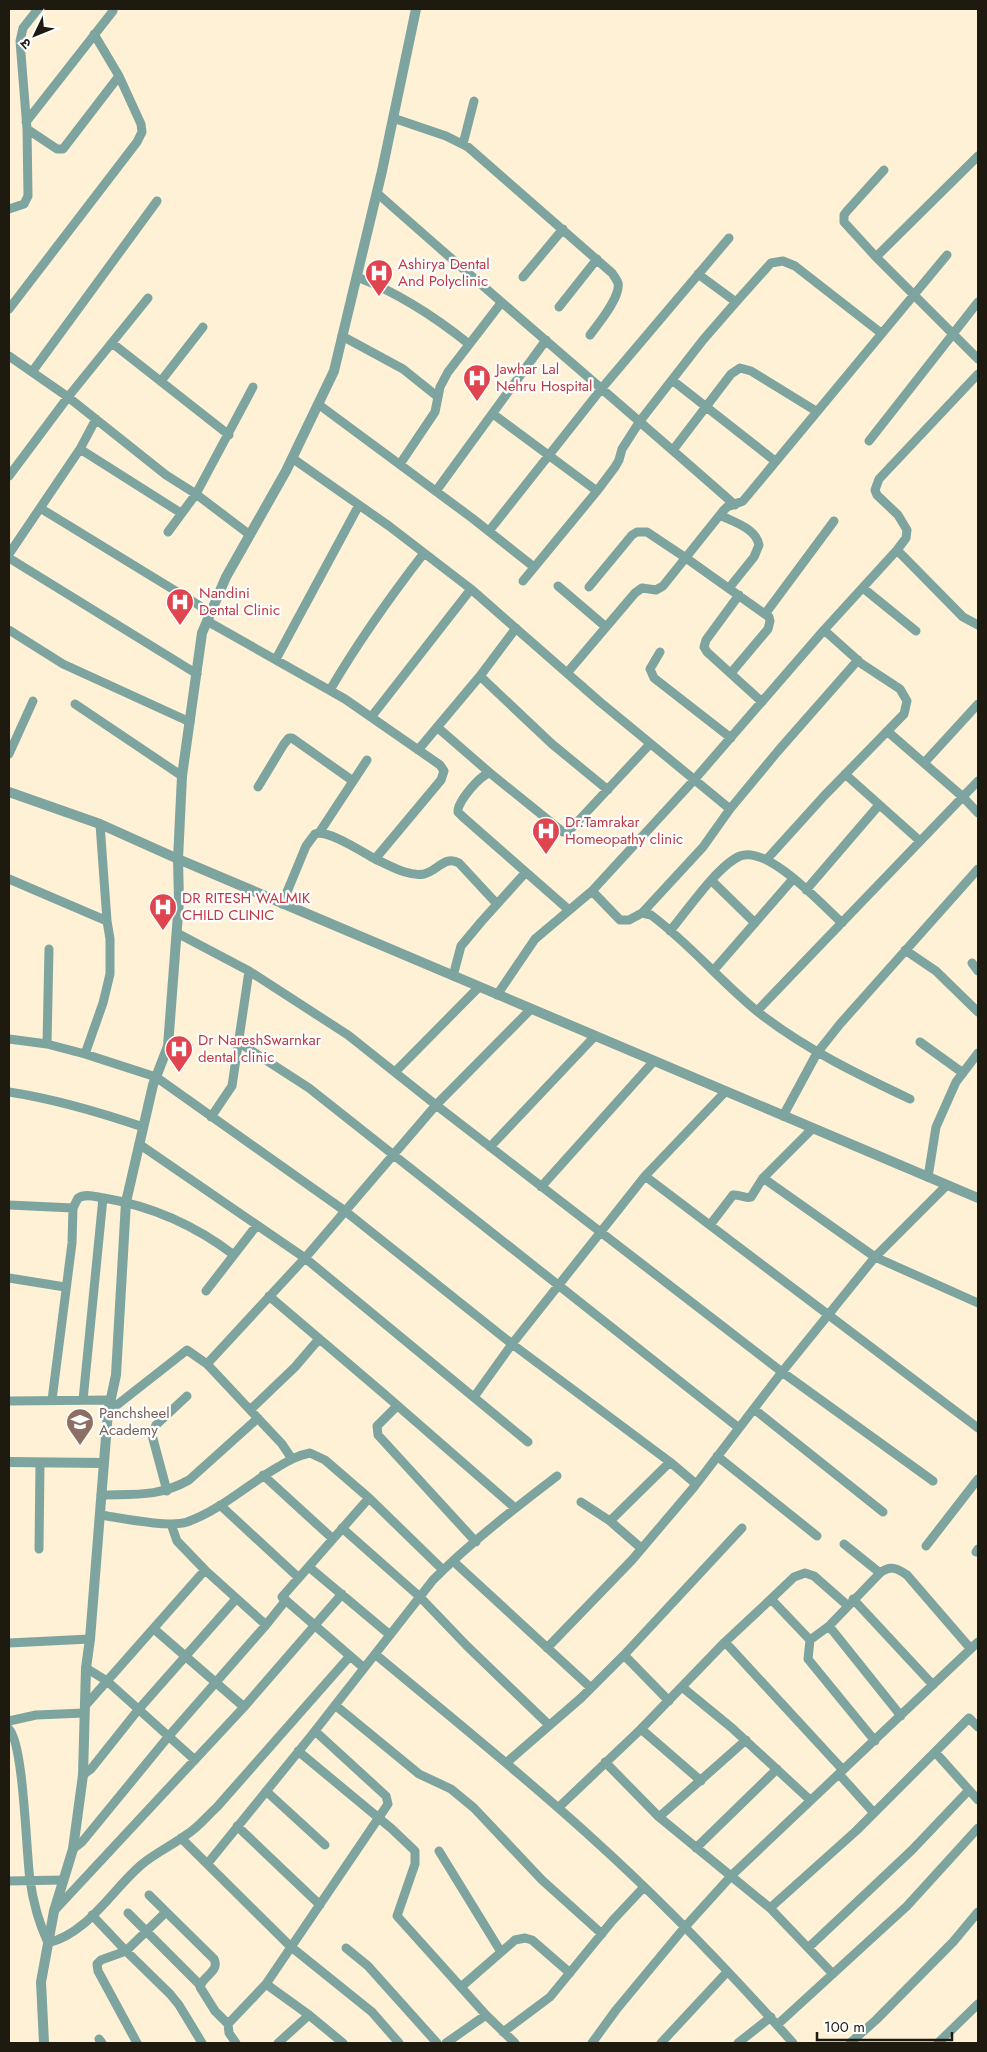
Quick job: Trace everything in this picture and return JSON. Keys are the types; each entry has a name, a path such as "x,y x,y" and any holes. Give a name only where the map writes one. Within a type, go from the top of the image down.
{"street":[{"path":"9,209 24,204 28,196 26,125 20,35 26,23 38,9"},
{"path":"44,2043 41,1982 54,1911 73,1848 84,1775 86,1668 90,1639 108,1412 116,1375 126,1202 156,1077 168,1046 179,901 178,859 182,776 202,633 226,578 292,458 334,371 377,193 416,9"},
{"path":"26,125 113,11"},
{"path":"9,309 140,136 141,124 118,76 94,34"},
{"path":"26,125 57,149 63,148 118,76"},
{"path":"463,144 474,101"},
{"path":"393,118 463,144 486,161 612,273 618,284 613,301 590,335"},
{"path":"876,257 978,156"},
{"path":"884,170 847,211 843,218 845,224 978,359"},
{"path":"377,193 735,505"},
{"path":"32,372 157,201"},
{"path":"523,277 563,229"},
{"path":"489,531 602,388 728,238"},
{"path":"567,673 639,590 646,588 656,590 663,586 727,507 743,502 947,255"},
{"path":"559,307 597,259"},
{"path":"523,581 615,467 622,449 672,380 736,302 771,263 782,261 795,266 881,333"},
{"path":"698,274 736,302"},
{"path":"357,277 405,298 428,312 469,344"},
{"path":"9,476 68,397 148,298"},
{"path":"869,441 978,302"},
{"path":"400,464 435,412 440,388 445,376 501,303"},
{"path":"160,381 203,327"},
{"path":"342,336 403,369 438,397"},
{"path":"436,491 546,340"},
{"path":"112,343 229,435"},
{"path":"9,356 68,397 166,475 196,494 250,535"},
{"path":"673,450 731,374 740,368 751,371 816,412"},
{"path":"497,995 535,939 592,891 694,780 824,630 897,550 906,538 907,530 898,515 877,495 876,485 879,479 978,374"},
{"path":"672,380 775,461"},
{"path":"168,532 196,494 253,387"},
{"path":"318,404 436,491 534,567"},
{"path":"493,414 597,491"},
{"path":"9,554 80,449 96,420"},
{"path":"80,449 181,513"},
{"path":"292,458 471,588 650,744 730,809"},
{"path":"276,659 359,505"},
{"path":"40,508 276,659 372,716 440,765 444,775 375,859"},
{"path":"720,515 747,528 759,545 754,557 729,588"},
{"path":"765,614 834,521"},
{"path":"589,587 632,535 636,532 647,532 739,595 765,614 770,621 768,629 731,673"},
{"path":"897,550 963,617 978,625"},
{"path":"330,690 354,648 385,603 424,553"},
{"path":"9,558 196,674"},
{"path":"558,586 606,627"},
{"path":"372,716 471,588"},
{"path":"863,588 916,631"},
{"path":"739,595 704,644 707,652 762,702"},
{"path":"418,750 480,676 516,628"},
{"path":"9,630 63,664 190,722"},
{"path":"767,859 845,774 904,714 907,701 900,689 858,660 824,630"},
{"path":"660,652 650,669 654,678 731,738"},
{"path":"592,891 620,920 629,920 642,912 703,847 730,809 778,750 858,660"},
{"path":"480,676 552,744 608,790"},
{"path":"9,754 33,701"},
{"path":"75,704 182,776"},
{"path":"924,763 978,704"},
{"path":"437,727 563,832 571,831 650,744"},
{"path":"887,731 963,797 978,813"},
{"path":"258,787 289,738 292,738 353,781"},
{"path":"282,904 306,846 315,834 319,833 367,760"},
{"path":"490,773 481,777 458,805 458,812 569,910"},
{"path":"845,774 920,841"},
{"path":"757,1011 978,781"},
{"path":"9,792 100,824 282,904 978,1198"},
{"path":"806,890 879,805"},
{"path":"85,1054 103,1002 110,974 110,939 106,921 100,824"},
{"path":"319,833 335,838 375,859 418,874 432,871 445,861 453,860 459,863 497,904"},
{"path":"670,931 720,871 741,856 751,854 767,859 794,879 842,923"},
{"path":"783,1116 817,1053 905,950 978,869"},
{"path":"453,976 461,946 526,872"},
{"path":"9,879 106,921"},
{"path":"713,971 794,879"},
{"path":"712,881 755,923"},
{"path":"642,912 651,915 670,931 757,1011 817,1053 910,1099"},
{"path":"177,934 249,971 348,1035 541,1187 782,1372 933,1481"},
{"path":"47,1044 49,949"},
{"path":"905,950 936,971 978,1012"},
{"path":"972,963 978,971"},
{"path":"211,1116 232,1086 249,971"},
{"path":"395,1072 479,987"},
{"path":"207,1364 305,1258 436,1105 530,1009"},
{"path":"490,1147 595,1036"},
{"path":"9,1039 47,1044 156,1077 345,1211 512,1344 668,1464 693,1488"},
{"path":"238,1042 309,1088 739,1428"},
{"path":"920,1042 963,1073"},
{"path":"928,1177 936,1127 950,1095 978,1053"},
{"path":"541,1187 654,1061"},
{"path":"474,1397 512,1344 644,1176 726,1091"},
{"path":"9,1092 39,1096 83,1107 143,1127"},
{"path":"710,1225 731,1197 737,1194 747,1198 751,1197 763,1178 813,1128"},
{"path":"140,1144 305,1258 528,1442"},
{"path":"644,1176 978,1428"},
{"path":"763,1178 875,1257 978,1302"},
{"path":"547,1648 641,1548 693,1488 782,1372 875,1257 947,1185"},
{"path":"52,1400 72,1243 73,1208 76,1200 81,1196 126,1202 179,1221 219,1243 234,1255"},
{"path":"83,1400 103,1198"},
{"path":"9,1205 73,1208"},
{"path":"206,1291 257,1225"},
{"path":"9,1278 66,1287"},
{"path":"269,1296 515,1508"},
{"path":"250,1410 319,1339"},
{"path":"108,1412 187,1350 207,1364 282,1444 292,1459"},
{"path":"167,1491 152,1435 156,1425 187,1396"},
{"path":"9,1401 111,1400"},
{"path":"396,1405 377,1426 378,1434 476,1542"},
{"path":"754,1409 883,1512"},
{"path":"102,1494 167,1491 189,1480 258,1418"},
{"path":"100,1515 171,1524 186,1522 220,1505 263,1475 292,1459 304,1454 316,1455 325,1460 369,1498 443,1570"},
{"path":"717,1456 817,1536"},
{"path":"9,1462 104,1463"},
{"path":"39,1548 40,1463"},
{"path":"610,1521 668,1464"},
{"path":"263,1475 333,1539"},
{"path":"208,1863 443,1570 515,1508 557,1476"},
{"path":"926,1546 978,1479"},
{"path":"364,1668 282,1597 369,1498"},
{"path":"581,1502 610,1521 641,1548"},
{"path":"220,1505 300,1578"},
{"path":"171,1524 177,1541 205,1570 266,1626"},
{"path":"342,1528 420,1597 467,1646 549,1725"},
{"path":"506,1763 591,1688 742,1528"},
{"path":"844,1544 880,1573"},
{"path":"453,1561 591,1688"},
{"path":"309,1567 390,1635"},
{"path":"875,1741 808,1659 810,1640 829,1626 850,1602 880,1573 886,1568 894,1567 907,1575 970,1648"},
{"path":"9,1721 36,1715 85,1710 107,1681 205,1570"},
{"path":"558,1808 641,1729 725,1642 794,1577 805,1573 814,1576 850,1602 933,1685"},
{"path":"54,1911 244,1707 342,1594"},
{"path":"84,1775 91,1769 138,1710 236,1599"},
{"path":"771,1599 810,1640"},
{"path":"73,1848 82,1842 168,1737 266,1626 286,1600"},
{"path":"829,1626 901,1716"},
{"path":"154,1629 244,1707"},
{"path":"9,1643 90,1639"},
{"path":"725,1642 841,1772 874,1813"},
{"path":"592,2043 616,2010 684,1928 732,1875 978,1642"},
{"path":"375,1654 506,1763 592,1838 684,1928 771,2017 793,2043"},
{"path":"624,1655 669,1701"},
{"path":"48,1943 69,1935 92,1915 141,1865 181,1838 217,1806 350,1656"},
{"path":"86,1668 107,1681 195,1760"},
{"path":"682,1687 746,1740 810,1800"},
{"path":"334,1705 419,1774 451,1789 459,1795 474,1808 542,1880 602,1934"},
{"path":"770,1908 874,1813 969,1718 978,1727"},
{"path":"9,1729 15,1737 20,1766 30,1880 35,1907 48,1943"},
{"path":"641,1729 700,1781"},
{"path":"228,2024 266,1984 388,1804 386,1796 315,1731"},
{"path":"659,1818 746,1740"},
{"path":"298,1751 378,1817 415,1851 415,1864 397,1916 486,2015 515,2043"},
{"path":"935,1752 978,1800"},
{"path":"605,1762 659,1818 732,1875 770,1908 833,1974"},
{"path":"696,1848 777,1769"},
{"path":"808,1948 912,1850 970,1790"},
{"path":"266,1791 325,1845"},
{"path":"237,1826 320,1905"},
{"path":"777,2025 906,1906 978,1828"},
{"path":"181,1838 290,1946 372,2012 399,2043"},
{"path":"439,1851 501,1952"},
{"path":"9,1880 63,1880"},
{"path":"503,2032 550,1996 644,1888"},
{"path":"149,1895 214,1959 215,1970 203,1979 200,1990 215,2011 228,2024 229,2033 236,2043"},
{"path":"137,2043 97,1967 101,1960 126,1951 166,1912"},
{"path":"850,2043 876,2020 953,1942 978,1912"},
{"path":"128,1913 200,1985"},
{"path":"92,1915 179,2005 202,2043"},
{"path":"461,1987 515,1940 525,1938 532,1940 570,1973"},
{"path":"346,1948 368,1966 437,2043"},
{"path":"661,2043 727,1972"},
{"path":"266,1984 310,2015 343,2043"},
{"path":"938,2043 978,2004"},
{"path":"278,2043 310,2015"},
{"path":"446,2043 486,2015"},
{"path":"738,2043 771,2017"}],"place":[{"name":"Ashirya Dental And Polyclinic","path":"379,297"},
{"name":"Jawhar Lal Nehru Hospital","path":"477,402"},
{"name":"Nandini Dental Clinic","path":"180,626"},
{"name":"Dr.Tamrakar Homeopathy clinic","path":"546,855"},
{"name":"DR RITESH WALMIK CHILD CLINIC","path":"163,931"},
{"name":"Dr NareshSwarnkar dental clinic","path":"179,1073"},
{"name":"Panchsheel Academy","path":"80,1446"}]}
